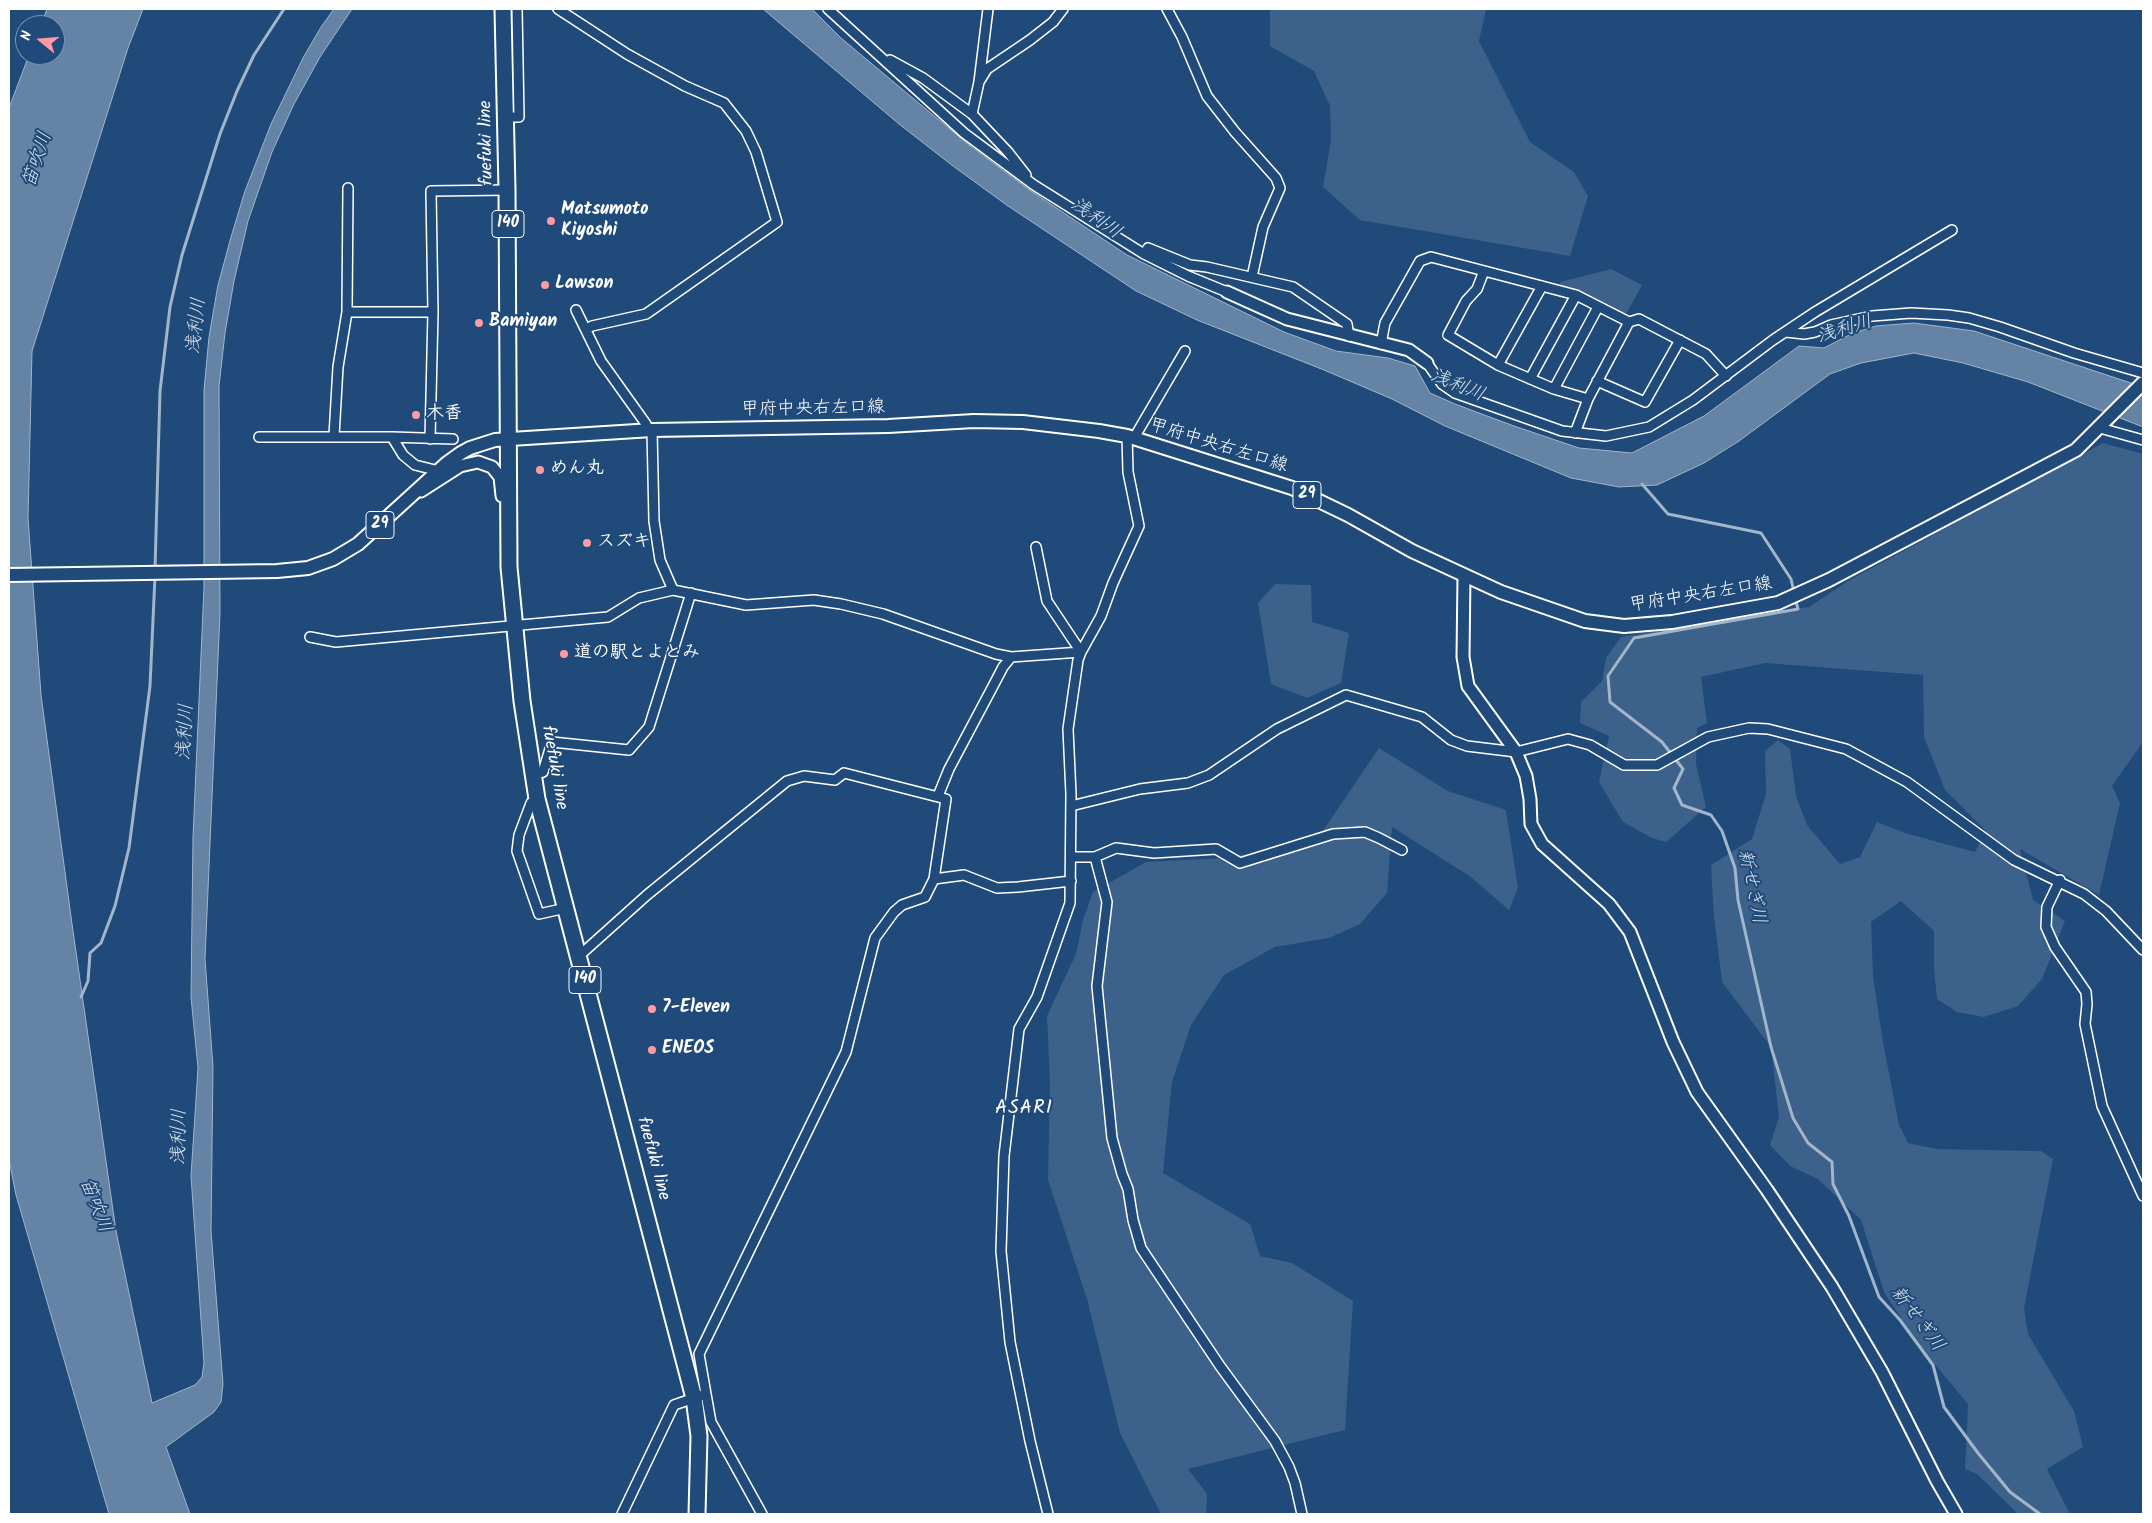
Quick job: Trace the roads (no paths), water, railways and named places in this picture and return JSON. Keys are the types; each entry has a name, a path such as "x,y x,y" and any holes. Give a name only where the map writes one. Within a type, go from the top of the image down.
{"highway":[{"name":"fuefuki line","path":"503,9 510,438 509,567 522,701 537,799 700,1396 699,1475 696,1514"}],"main road":[{"name":"甲府中央右左口線","path":"9,575 294,570 334,559 358,544 439,471 470,448 495,440 650,431 888,426 974,421 1032,423 1099,430 1131,437 1292,488 1348,515 1412,551 1501,592 1586,621 1624,626 1672,622 1778,603 1829,580 2076,450 2143,383"}],"street":[{"path":"506,117 519,117 517,9"},
{"path":"558,9 627,54 685,86 724,103 746,131 756,152 777,222 646,314 592,326 586,330"},
{"path":"828,9 964,133 1034,185 1144,254 1188,276 1287,319 1409,350 1427,363 1442,384 1455,393 1562,431 1606,436 1649,427 1693,400 1786,332 1952,230"},
{"path":"972,114 979,82 988,9"},
{"path":"979,82 988,69 1053,22 1063,9"},
{"path":"1167,9 1182,37 1206,96 1276,178 1280,188 1263,227 1252,276"},
{"path":"878,54 923,78 972,114 1008,152 1034,185"},
{"path":"334,436 338,367 347,312 348,188"},
{"path":"430,439 433,312 431,191 507,190"},
{"path":"1144,254 1148,248 1190,265 1252,276 1293,287 1347,324 1349,336"},
{"path":"1381,344 1385,323 1420,261 1431,257 1576,295 1629,322 1639,319 1706,354 1726,376"},
{"path":"1484,271 1477,289 1466,301 1448,335 1498,365 1554,389 1588,399"},
{"path":"1498,365 1542,286"},
{"path":"1530,379 1576,295"},
{"path":"1554,389 1598,306"},
{"path":"576,310 601,361 650,431 654,521 660,560 673,590"},
{"path":"347,312 433,312"},
{"path":"1786,332 1804,334 1831,325 1872,316 1911,313 1948,315 1969,318 2000,327 2074,353 2143,373"},
{"path":"1575,433 1588,399 1629,322"},
{"path":"1597,381 1645,402 1680,340"},
{"path":"1048,1514 1030,1441 1010,1342 1000,1251 1004,1156 1018,1029 1037,997 1070,903 1072,857 1068,729 1080,652 1101,616 1113,582 1139,526 1128,472 1131,437 1184,350"},
{"path":"2102,424 2143,440"},
{"path":"259,437 334,436 453,439"},
{"path":"392,437 403,455 415,465 439,471"},
{"path":"408,499 460,466 478,462 492,467 500,477 502,487 502,517 509,567"},
{"path":"1036,547 1047,601 1080,652"},
{"path":"1464,575 1463,657 1468,686 1516,752 1526,776 1530,798 1531,824 1542,844 1609,904 1630,932 1674,1042 1697,1092 1767,1190 1832,1287 1882,1372 1937,1481 1956,1514"},
{"path":"310,636 336,642 608,617 639,598 673,590 746,605 814,600 841,604 883,614 996,654 1011,657 1080,652"},
{"path":"533,774 543,772 552,742 629,750 649,728 691,593"},
{"path":"938,796 949,769 999,674 1011,657"},
{"path":"1071,806 1140,789 1188,783 1209,775 1269,734 1346,695 1422,717 1451,740 1467,746 1516,752 1568,738 1590,745 1624,765 1657,765 1708,737 1748,728 1768,728 1846,749 1906,782 2014,860 2060,880 2084,894 2106,911 2143,950"},
{"path":"579,956 647,895 787,781 804,776 835,780 844,773 946,799 934,879 925,897 902,905 894,912 875,938 846,1052 698,1354 700,1396 711,1422 762,1514"},
{"path":"537,799 531,803 516,851 539,914 566,908"},
{"path":"1072,857 1094,857 1116,848 1154,852 1216,849 1240,863 1333,834 1364,832 1402,850"},
{"path":"1094,857 1106,902 1097,986 1112,1138 1128,1189 1133,1220 1141,1248 1215,1359 1275,1441 1296,1483 1302,1514"},
{"path":"934,879 964,875 997,888 1071,881"},
{"path":"2060,880 2047,907 2046,927 2055,947 2086,992 2088,1004 2085,1024 2102,1106 2143,1196"},
{"path":"622,1514 674,1405 700,1396"}],"water":[{"name":"笛吹川","path":"47,9 143,9 128,48 32,351 28,518 41,695 72,924 116,1231 152,1403 195,1385 202,1377 204,1363 191,1176 198,1068 191,997 193,837 204,587 204,390 209,337 218,285 231,237 245,191 271,124 303,58 321,27 334,9 352,9 320,57 294,104 272,152 248,221 234,281 225,333 219,386 220,613 205,959 213,1067 211,1231 223,1384 221,1402 214,1412 166,1447 190,1514 109,1514 16,1195 9,1160 9,108 25,65 65,65 65,15 45,15"},
{"path":"763,9 812,9 841,38 969,145 1028,189 1127,255 1284,332 1336,351 1388,358 1415,366 1430,393 1514,426 1579,448 1632,453 1704,416 1799,346 1824,348 1853,333 1876,326 1914,323 1974,331 2143,387 2143,427 2028,382 1963,363 1914,353 1861,363 1830,374 1739,441 1704,463 1657,485 1619,487 1571,478 1445,426 1392,399 1324,370 1197,320 1136,291 1008,206 953,166 899,124"}],"waterway":[{"path":"155,569 160,391 170,307 182,255 220,134 254,55 284,9"},
{"name":"新せぎ川","path":"1642,484 1668,514 1761,533 1791,579 1794,592"},
{"path":"81,997 88,981 90,953 101,943 115,906 129,848 150,686 155,576"},
{"name":"新せぎ川","path":"1795,598 1798,609 1634,638 1608,676 1610,702 1662,742 1683,769 1674,788 1682,805 1711,815 1722,831 1735,868 1738,900 1771,1047 1793,1118 1808,1143 1832,1162 1833,1184 1849,1216 1879,1297 1900,1320 1933,1365 1944,1407 1978,1453 2010,1492 2040,1514"}],"place":[{"name":"Matsumoto Kiyoshi","path":"551,221"},
{"name":"Lawson","path":"545,285"},
{"name":"Bamiyan","path":"479,323"},
{"name":"木香","path":"416,415"},
{"name":"めん丸","path":"540,470"},
{"name":"スズキ","path":"587,543"},
{"name":"道の駅とよとみ","path":"564,654"},
{"name":"7-Eleven","path":"652,1009"},
{"name":"ENEOS","path":"652,1050"}],"district":[{"name":"ASARI","path":"1024,1110"}],"water label":[{"name":"浅利川","path":"1095,220"},
{"name":"浅利川","path":"198,326"},
{"name":"浅利川","path":"1845,331"},
{"name":"浅利川","path":"1457,387"},
{"name":"浅利川","path":"187,732"},
{"name":"浅利川","path":"181,1137"}]}
